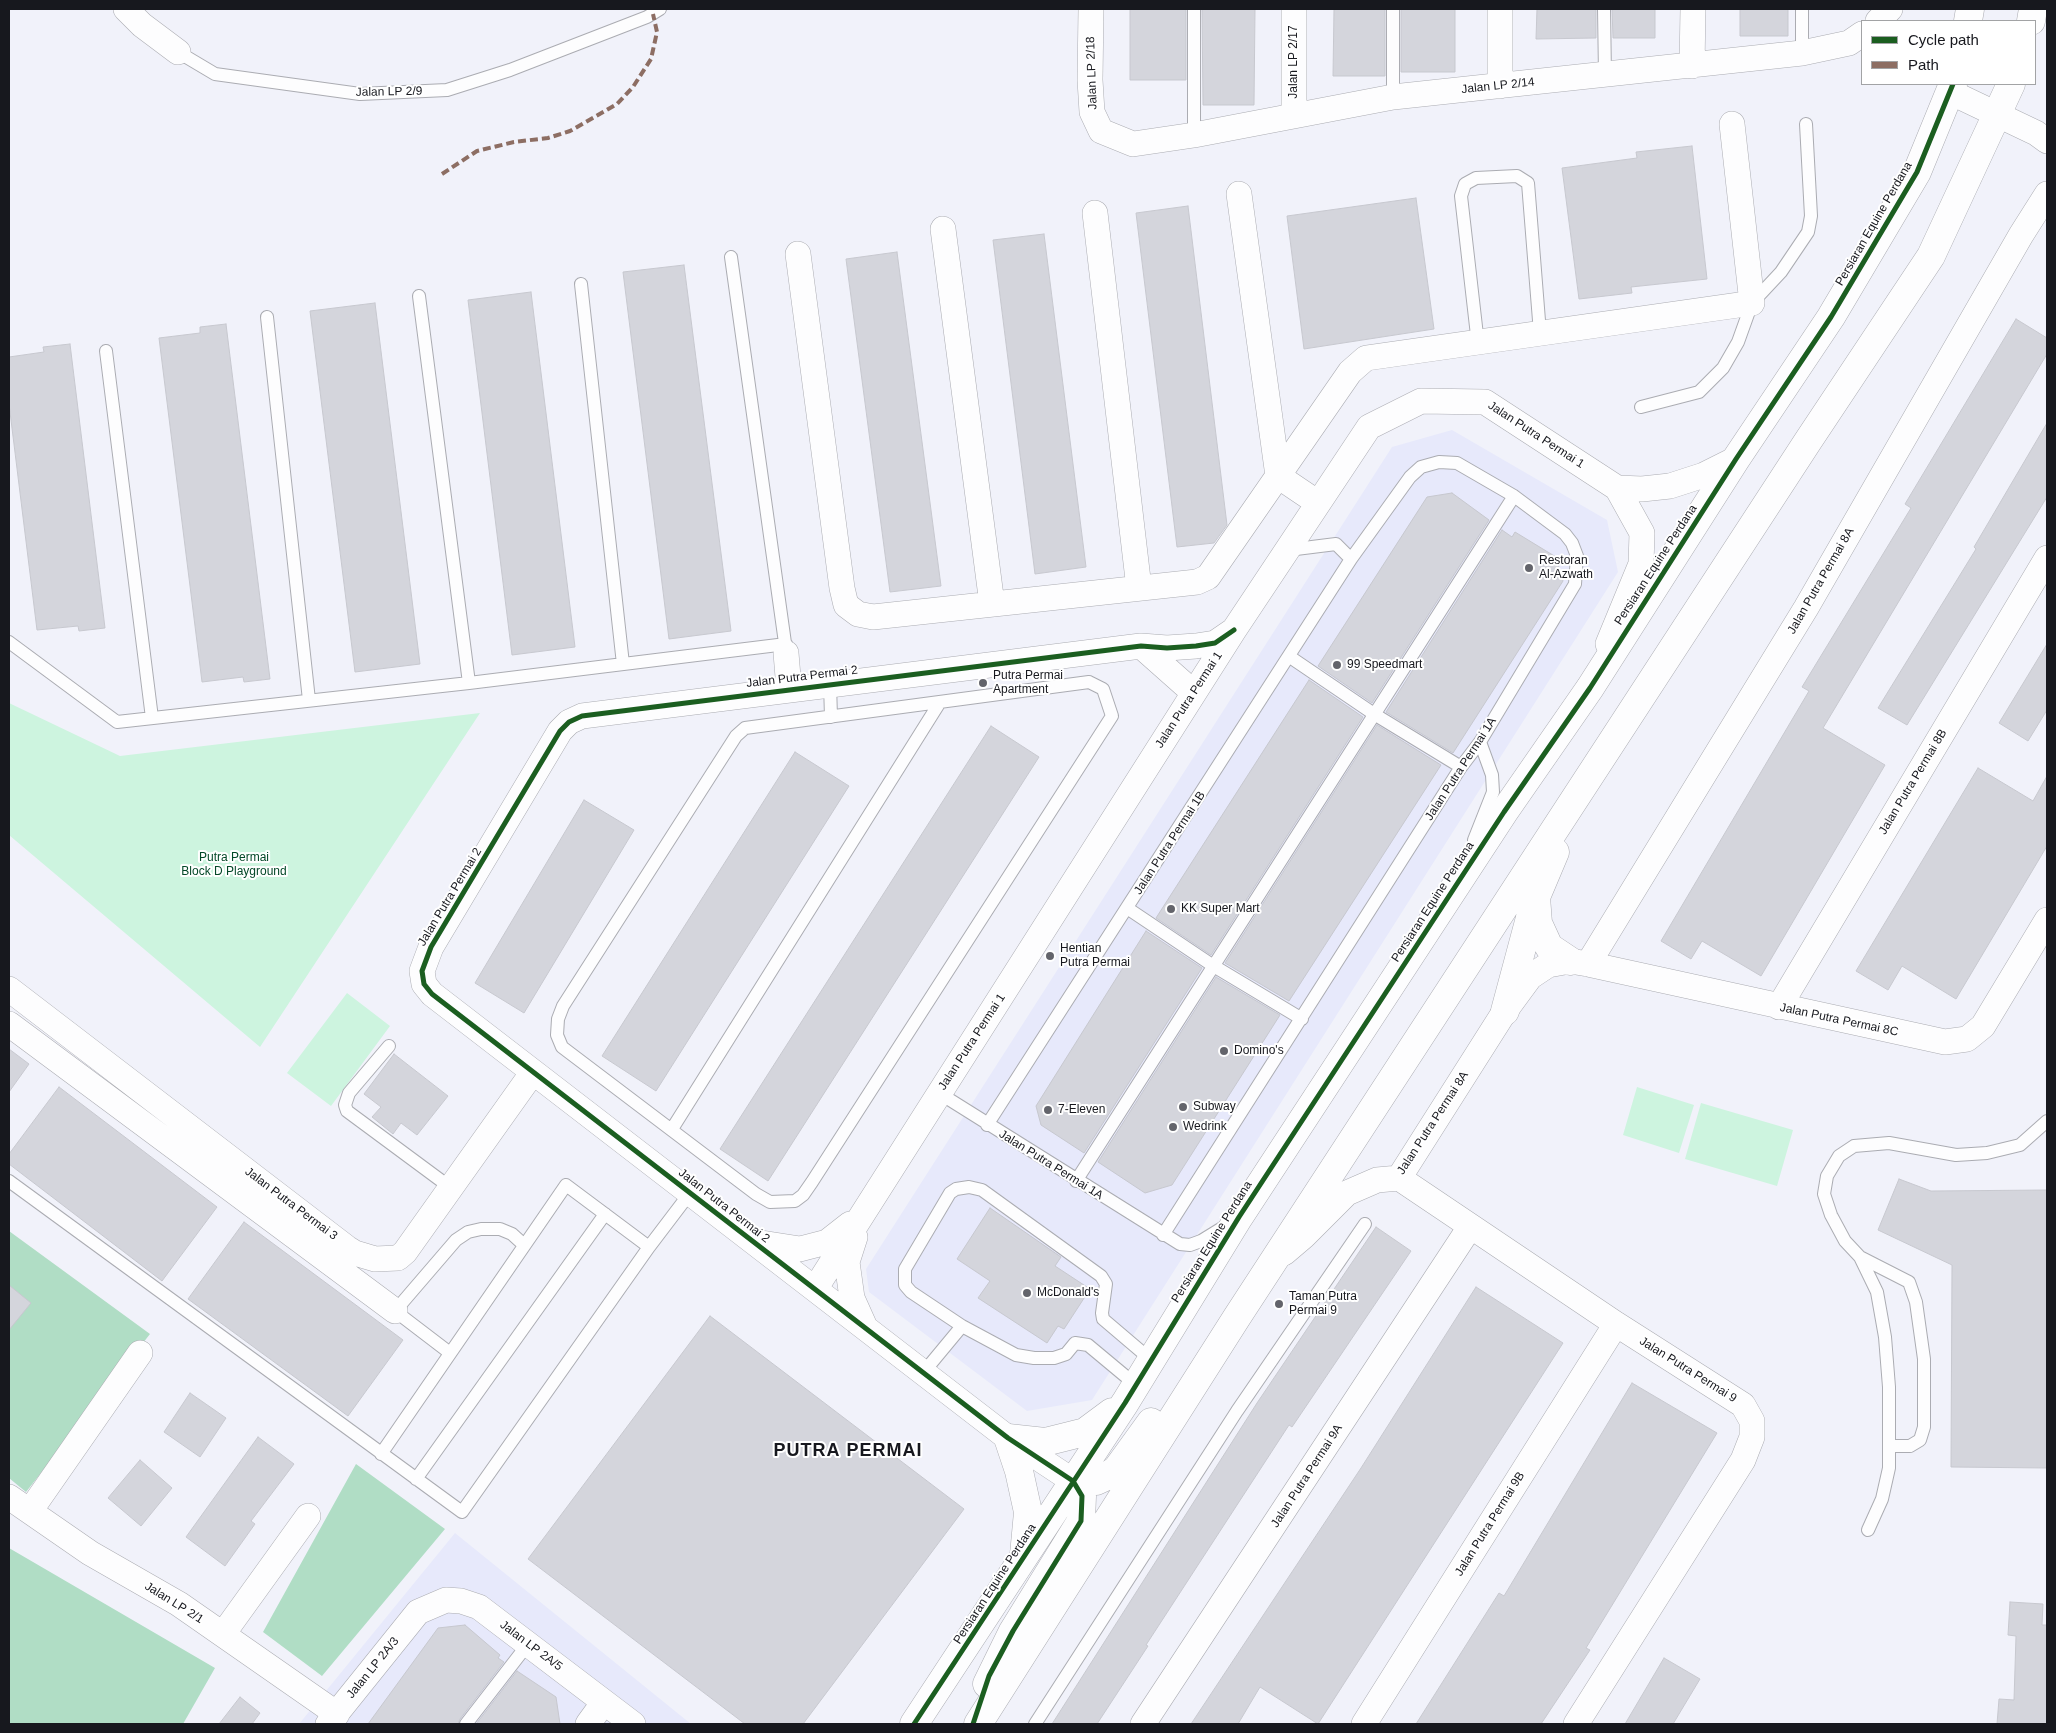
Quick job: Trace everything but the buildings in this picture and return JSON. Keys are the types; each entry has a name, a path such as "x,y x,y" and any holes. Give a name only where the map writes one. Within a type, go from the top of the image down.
{"street":[{"name":"Jalan LP 2/9","path":"126,9 142,25 178,52"},
{"name":"Jalan LP 2/18","path":"1091,9 1090,80 1092,112 1101,131 1133,144"},
{"name":"Jalan LP 2/17","path":"1294,9 1294,116"},
{"path":"1500,9 1500,86"},
{"path":"1692,66 1693,9"},
{"path":"1879,20 1890,9"},
{"name":"Jalan LP 2/14","path":"1133,144 1194,135 1393,96 1802,53 1849,44 1861,35"},
{"path":"978,1724 1237,1318 1589,776 1931,256 2011,85"},
{"path":"1952,88 1998,115 2036,133 2047,141"},
{"name":"Persiaran Equine Perdana","path":"914,1724 1023,1561 1130,1394 1239,1217 1468,866 1590,688 1736,459 1831,316 1917,172 1952,88"},
{"path":"798,254 846,605 858,614 873,617 1197,582 1208,577 1350,372 1360,362 1374,357 1478,344 1752,302 1732,124"},
{"path":"1239,194 1278,476 1318,503"},
{"name":"Jalan Putra Permai 8A","path":"1274,1262 1304,1236 1347,1193 1377,1180 1399,1178 1505,1011 1530,977 1548,965 1579,962 1806,608 2021,235 2047,194"},
{"path":"1094,213 1139,588"},
{"path":"943,229 992,604"},
{"name":"Jalan Putra Permai 1","path":"814,1289 1234,630 1369,426 1421,401 1485,402 1618,488 1642,490 1670,486 1704,475 1736,459"},
{"name":"Jalan Putra Permai 1","path":"1590,688 1641,564 1642,533 1618,488"},
{"name":"Jalan Putra Permai 8B","path":"1779,1007 2047,558"},
{"name":"Jalan Putra Permai 2","path":"1073,1481 1008,1438 432,994 424,984 422,971 431,947 560,730 582,716 600,712 1141,646 1166,648 1216,643 1234,630"},
{"path":"1141,646 1194,693"},
{"path":"786,648 789,689"},
{"path":"1505,1011 1536,897 1589,776"},
{"path":"1536,897 1538,924 1549,947 1579,962"},
{"name":"Jalan Putra Permai 8C","path":"1579,962 1945,1042 1967,1039 1984,1026 2047,920"},
{"name":"Jalan Putra Permai 3","path":"9,989 355,1254 375,1260 398,1258 405,1252 533,1072"},
{"path":"9,1024 395,1311"},
{"name":"Jalan Putra Permai 9","path":"1399,1178 1616,1324 1743,1405 1752,1421 1752,1437 1743,1460 1576,1724"},
{"name":"Jalan Putra Permai 1","path":"753,1242 800,1249 828,1242 863,1213"},
{"name":"Jalan Putra Permai 1","path":"863,1213 847,1262 852,1298 866,1328"},
{"name":"Jalan Putra Permai 9A","path":"1143,1724 1470,1227"},
{"path":"1073,1481 1096,1481 1117,1469 1138,1441 1185,1368 1237,1318"},
{"name":"Jalan Putra Permai 9B","path":"1364,1724 1616,1324"},
{"path":"30,1511 140,1353"},
{"path":"1023,1561 1028,1512 1019,1471 1008,1438 1045,1442 1085,1432 1130,1394"},
{"path":"974,1724 989,1676 1013,1631 1081,1521 1082,1496 1073,1481"},
{"name":"Jalan LP 2/1","path":"9,1497 90,1553 179,1604 223,1634 333,1719"},
{"path":"223,1634 308,1516"},
{"name":"Jalan LP 2A/5","path":"418,1612 446,1600 462,1601 479,1607 633,1724"},
{"name":"Jalan LP 2A/3","path":"333,1719 418,1612"},
{"path":"588,1724 604,1702"}],"lane":[{"name":"Jalan LP 2/9","path":"178,52 215,74 360,94 447,90 510,70 647,18 660,9"},
{"path":"1194,9 1194,135"},
{"path":"1393,9 1393,96"},
{"path":"1604,9 1605,75"},
{"path":"1802,9 1802,53"},
{"path":"1641,407 1699,392 1723,368 1738,342 1752,302 1781,272 1808,232 1811,216 1806,124"},
{"path":"1478,344 1461,196 1465,184 1476,178 1518,176 1528,183 1540,333"},
{"path":"9,642 118,722 469,684 623,664 786,648 731,257"},
{"path":"581,284 623,664"},
{"path":"419,296 469,684"},
{"path":"267,317 309,700"},
{"path":"106,351 152,718"},
{"name":"Jalan Putra Permai 1A","path":"1163,1235 1461,768 1480,742 1575,584 1578,569 1577,556 1572,542 1565,534 1514,496 1457,464 1439,462 1421,467 1410,477 1351,559"},
{"path":"1076,1181 1212,965 1514,496"},
{"path":"1287,550 1336,544 1351,559"},
{"name":"Jalan Putra Permai 1B","path":"987,1125 1290,657 1351,559"},
{"path":"1290,657 1374,714 1461,768"},
{"path":"1089,682 1103,689 1112,716 803,1195 795,1201 770,1202 756,1194 672,1129 567,1052 562,1047 557,1035 558,1019 563,1006 736,736 745,728 831,717 1089,682"},
{"path":"830,684 831,717"},
{"path":"672,1129 940,702"},
{"path":"1468,866 1473,842 1493,792 1492,775 1480,742"},
{"path":"1127,908 1212,965 1302,1019"},
{"path":"389,1046 349,1093 345,1105 347,1111 451,1188"},
{"name":"Jalan Putra Permai 1A","path":"939,1093 1076,1181 1180,1244 1190,1245 1202,1241 1239,1217"},
{"path":"1868,1530 1882,1499 1889,1468 1889,1387 1885,1337 1877,1292 1860,1257 1845,1241 1831,1215 1824,1194 1826,1176 1840,1156 1854,1146 1889,1143 1956,1155 1987,1153 2020,1145 2047,1121"},
{"path":"9,1181 462,1512 649,1247 690,1193"},
{"path":"381,1454 566,1185 649,1247"},
{"path":"1130,1394 1088,1344 1075,1344 1066,1354 1054,1358 1034,1358 1016,1355 962,1326 905,1286 905,1269 950,1193 956,1189 969,1187 982,1190 1101,1276 1106,1284 1102,1313 1103,1319 1150,1359"},
{"path":"416,1479 605,1214"},
{"path":"1035,1724 1237,1411 1365,1224"},
{"path":"450,1353 395,1311 456,1240 468,1232 481,1228 500,1229 512,1234 524,1245"},
{"path":"1860,1257 1909,1282 1916,1302 1924,1359 1924,1427 1920,1440 1910,1446 1889,1446"},
{"path":"923,1373 962,1326"},
{"path":"466,1724 528,1644"}],"shaded area":[{"path":"1452,430 1607,520 1618,572 1092,1400 1027,1411 869,1292 866,1269 1392,447"},
{"path":"455,1533 691,1724 299,1724"}],"green space":[{"name":"Putra Permai Block D Playground","path":"9,703 120,756 480,713 260,1047 9,835"},
{"path":"347,993 390,1026 331,1106 287,1073"},
{"path":"1637,1087 1694,1105 1679,1153 1623,1135"},
{"path":"1701,1103 1793,1130 1777,1186 1685,1159"},
{"path":"9,1231 150,1334 26,1492 9,1478"},
{"path":"356,1464 445,1529 322,1676 263,1632"},
{"path":"9,1548 215,1668 183,1724 9,1724"}],"marked path":[{"path":"442,174 477,151 514,142 548,138 570,131 617,104 633,87 651,59 657,32 653,14"}],"cycle path":[{"path":"914,1724 1125,1403 1239,1217 1504,812 1590,688 1736,459 1831,317 1917,172 1953,85"},
{"path":"973,1724 989,1676 1013,1631 1081,1521 1082,1496 1073,1481 1008,1438 432,994 424,984 422,971 431,947 560,731 569,722 582,716 1141,646 1167,648 1196,646 1215,643 1234,630"}],"place":[{"name":"Restoran Al-Azwath","path":"1529,568"},
{"name":"99 Speedmart","path":"1337,665"},
{"name":"Putra Permai Apartment","path":"983,683"},
{"name":"KK Super Mart","path":"1171,909"},
{"name":"Hentian Putra Permai","path":"1050,956"},
{"name":"Domino's","path":"1224,1051"},
{"name":"Subway","path":"1183,1107"},
{"name":"7-Eleven","path":"1048,1110"},
{"name":"Wedrink","path":"1173,1127"},
{"name":"McDonald's","path":"1027,1293"},
{"name":"Taman Putra Permai 9","path":"1279,1304"}],"district":[{"name":"PUTRA PERMAI","path":"848,1451"}]}
